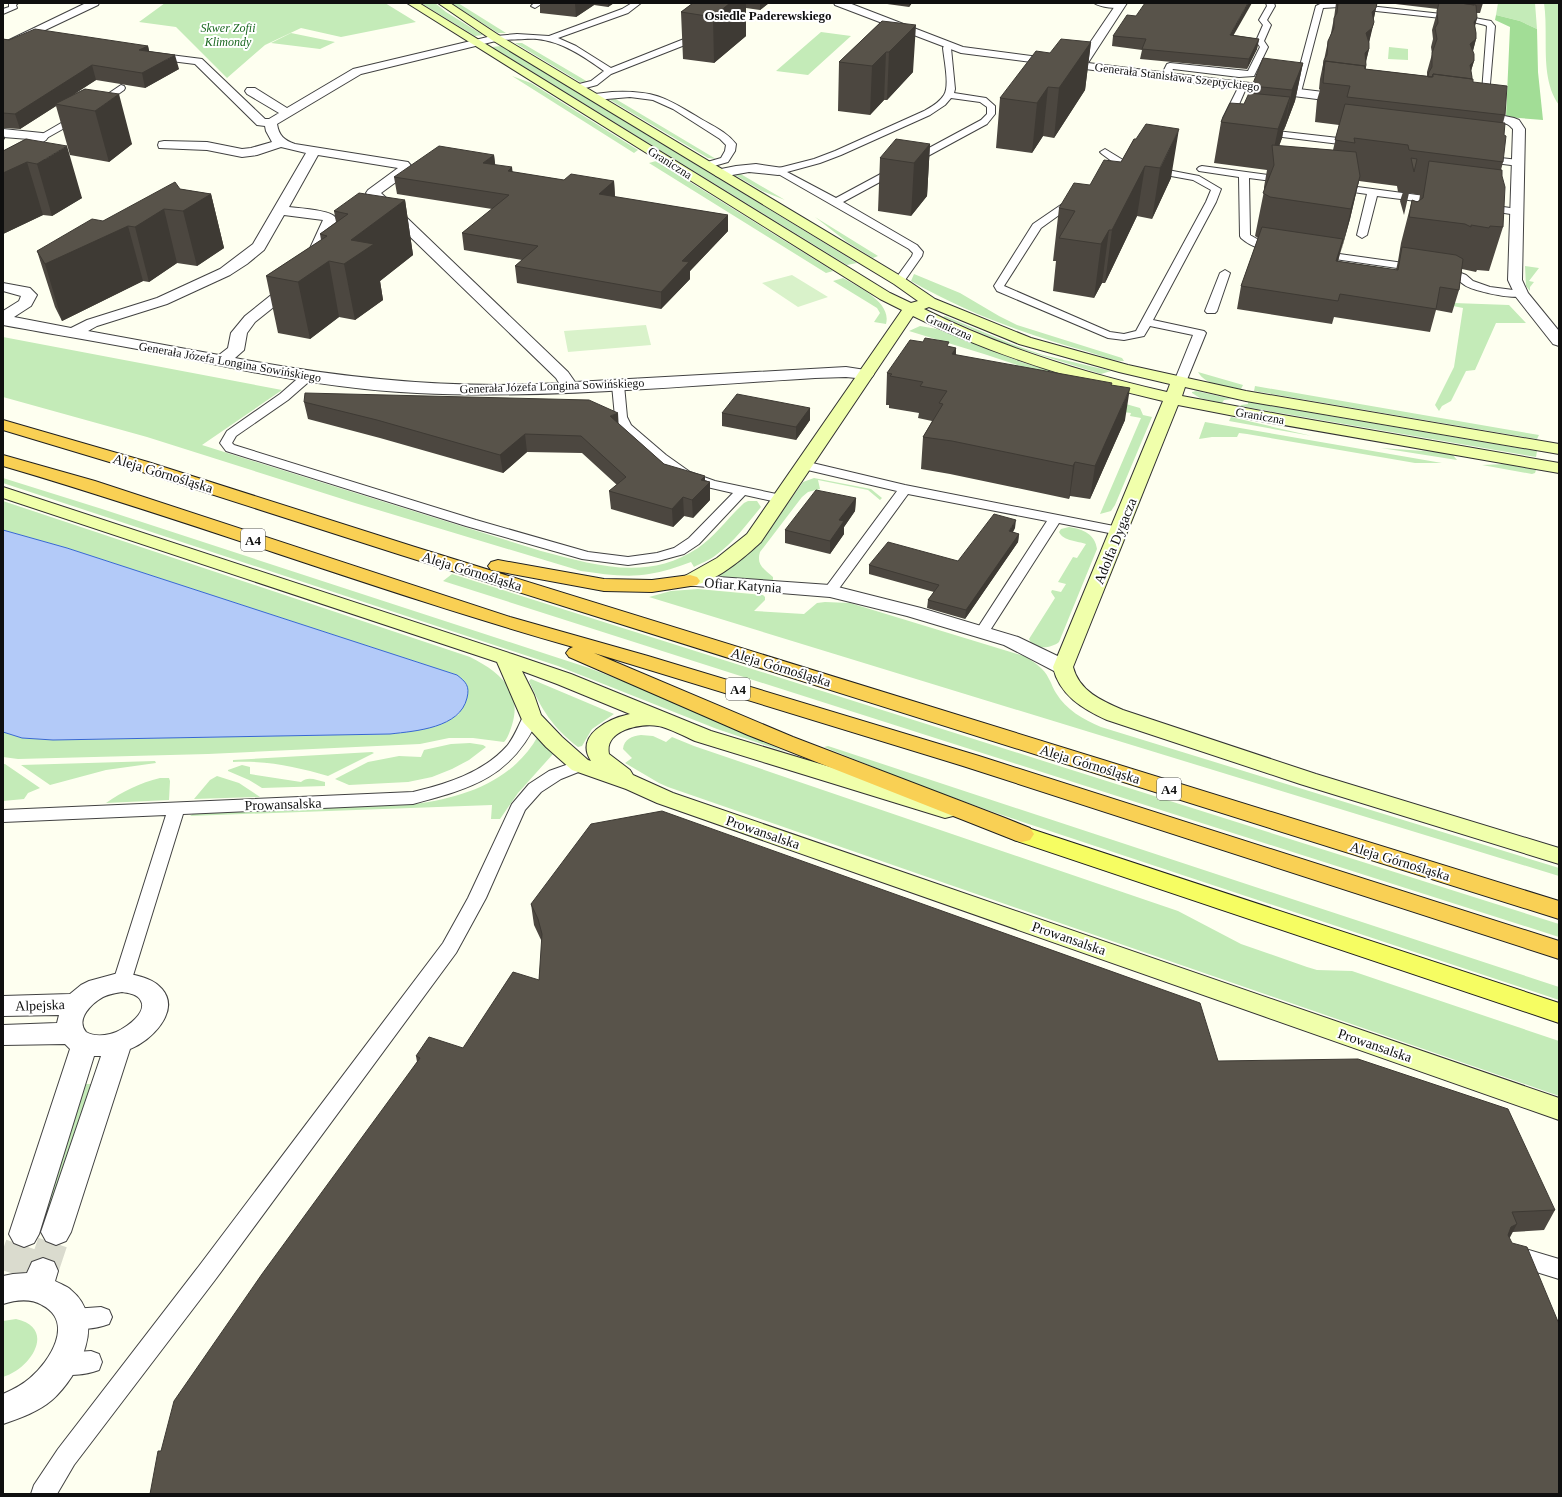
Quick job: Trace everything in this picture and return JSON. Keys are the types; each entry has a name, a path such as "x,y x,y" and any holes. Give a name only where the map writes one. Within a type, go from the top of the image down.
{"highway":[{"name":"Aleja Górnośląska","path":"3,425 142,466 408,551 1559,910"},
{"name":"A4","path":"3,460 89,485 503,621 641,660 971,761 1559,950"},
{"path":"408,551 604,585 652,586 690,581"},
{"path":"503,621 669,694 816,754 974,814 1022,834"}],"main road":[{"path":"1022,834 1559,1013"}],"street":[{"path":"3,47 94,3"},
{"name":"Graniczna","path":"412,3 845,271 910,309 969,335 1020,355 1173,399 1559,468"},
{"name":"Graniczna","path":"443,3 496,38 899,281 930,302 1026,341 1075,356 1180,382 1253,397 1559,449"},
{"name":"Generała Stanisława Szeptyckiego","path":"839,3 960,50 1362,100"},
{"path":"1081,65 1121,4"},
{"path":"25,36 48,40"},
{"path":"139,54 198,61 260,122 271,123 357,71 496,38"},
{"path":"251,91 287,113"},
{"path":"1467,113 1510,121 1518,126 1519,163 1515,275 1516,285 1521,294 1559,342"},
{"path":"271,123 271,131 275,138 281,143 314,151 402,165 406,168 373,193 562,375 569,388"},
{"path":"3,134 42,137"},
{"path":"3,161 42,137"},
{"path":"164,145 196,145 242,153 252,152 281,143"},
{"path":"73,333 92,323 162,301 225,272 242,261 259,247 314,151"},
{"path":"243,165 255,156 252,152"},
{"path":"721,173 738,168 778,171"},
{"path":"221,361 236,350 239,333 250,318 289,289 300,277 310,264 330,222 329,218 322,216 281,210"},
{"path":"3,287 25,291 29,295 26,303 3,319"},
{"path":"910,309 930,302"},
{"name":"Ofiar Katynia","path":"690,581 714,570 736,555 754,538 910,309"},
{"name":"Generała Józefa Longina Sowińskiego","path":"3,319 221,361 308,376 359,383 415,388 482,390 569,388 823,372 866,374"},
{"name":"Adolfa Dygacza","path":"1063,667 1162,421 1180,382"},
{"path":"3,492 505,658 564,679 704,736 1022,834"},
{"name":"Ofiar Katynia","path":"690,581 830,592 914,612 1011,641 1063,667"},
{"path":"505,658 523,695 531,717 554,742 580,765"},
{"path":"1063,667 1067,681 1082,696 1097,707 1115,715 1308,779 1559,856"},
{"path":"634,784 605,763 598,754 597,746 609,729 619,723 633,719 663,719"},
{"name":"Prowansalska","path":"580,765 634,784 665,798 1559,1109"},
{"path":"122,982 136,983 147,988 154,995 156,1005 153,1017 145,1027 133,1037 119,1043 107,1046 78,1039 68,1024 70,1014 77,1004 86,995 97,988 122,982"},
{"name":"Alpejska","path":"3,1006 77,1004"},
{"name":"Alpejska","path":"3,1036 78,1039"},
{"path":"24,1234 78,1039"},
{"path":"56,1232 119,1043"},
{"path":"3,1409 20,1402 40,1390 56,1373 77,1363 68,1355 73,1336 87,1318 66,1305 40,1279 23,1287 7,1284"}],"lane":[{"path":"3,12 13,8 12,4 14,3"},
{"path":"551,38 625,11 637,3"},
{"path":"578,87 594,83 608,72 660,54 687,40 703,3"},
{"path":"1098,3 1121,4"},
{"path":"1165,76 1170,66 1251,74 1264,47 1260,42 1267,25 1264,20 1271,6 1270,3"},
{"path":"1297,92 1320,6 1339,5 1469,19 1488,23 1491,26 1485,116"},
{"path":"496,38 515,36 551,38 561,42 606,68 608,72"},
{"path":"778,171 838,154 928,113 944,101 949,95 950,78 947,48"},
{"path":"1237,128 1227,122 1243,86"},
{"path":"42,137 90,110 121,88"},
{"name":"Graniczna","path":"595,97 614,95 653,97 664,101 725,138 731,144 730,151 725,160 707,165"},
{"path":"836,202 984,122 991,114 992,106 983,100 949,95"},
{"path":"1247,130 1362,144"},
{"path":"1101,182 1119,169 1126,166 1105,152"},
{"path":"1472,158 1519,163"},
{"path":"1088,190 1037,226 999,286 1001,289 1108,335 1124,337 1140,334 1211,202 1216,189 1196,178 1144,169"},
{"path":"1202,169 1298,182"},
{"path":"778,171 797,180 913,247 918,252 917,256 899,281"},
{"path":"1245,174 1243,182 1245,236 1250,241 1258,245 1285,249"},
{"path":"1328,186 1373,192 1413,201 1452,203"},
{"path":"1362,235 1373,192"},
{"path":"1475,206 1517,212"},
{"path":"1308,253 1452,273 1462,277 1476,286 1488,290 1521,294"},
{"path":"1211,311 1225,273"},
{"path":"1147,322 1200,333 1180,382"},
{"path":"308,376 284,398 231,434 226,443 230,448 471,523 588,556 628,561 658,557 679,551 694,541 742,491"},
{"path":"618,385 621,417 625,427 661,458 685,474 712,484 780,499"},
{"path":"804,465 905,489 1119,531"},
{"path":"830,592 905,489"},
{"path":"982,632 1056,518"},
{"name":"Prowansalska","path":"3,816 414,798 448,790 485,772 503,759 514,748 526,731 531,717"},
{"path":"43,1494 66,1457 221,1254 450,948 477,898 518,808 535,788 555,775 580,765"},
{"path":"122,982 176,808"},
{"path":"1510,1255 1559,1269"}],"green space":[{"name":"Skwer Zofii Klimondy","path":"165,3 385,3 416,22 341,37 301,28 265,45 227,78 176,27 139,22"},
{"path":"421,3 435,3 446,12 483,35 475,36"},
{"path":"451,3 458,3 506,33 498,33"},
{"path":"1498,3 1535,3 1537,29 1520,21 1496,15"},
{"path":"1544,3 1559,3 1559,105 1549,82 1547,69"},
{"path":"1496,15 1520,21 1537,29 1538,72 1543,120 1506,117 1510,27 1495,20"},
{"path":"821,32 851,36 808,75 776,71"},
{"path":"291,33 335,42 320,49 271,43"},
{"path":"515,43 522,43 588,82 580,82"},
{"path":"501,46 857,263 847,265 492,47"},
{"path":"1389,47 1408,49 1408,60 1388,59"},
{"path":"512,76 531,83 638,150 634,153"},
{"path":"614,98 716,159 708,158 610,100"},
{"path":"656,161 833,271 826,273 649,163"},
{"path":"739,173 785,200 762,191 735,175"},
{"path":"815,217 878,256 873,258 847,242"},
{"path":"1525,266 1539,268 1529,281 1534,282 1530,287 1530,291 1526,286"},
{"path":"914,274 960,293 1017,325 1122,358 1124,361 1112,359 1020,331 976,313 932,293 911,281"},
{"path":"792,275 828,297 798,307 762,283"},
{"path":"843,278 865,291 879,302 884,309 886,324 874,322 880,313 877,308 833,281"},
{"path":"1454,303 1509,305 1526,323 1496,323 1475,370 1466,371 1451,401 1442,406 1439,411 1435,405 1454,367 1463,308 1453,306"},
{"path":"945,316 1012,344 1043,355 1111,371 1101,374 1011,346 943,317"},
{"path":"646,325 651,345 568,352 564,331"},
{"path":"920,326 937,329 1021,362 1092,383 1087,388 909,331"},
{"path":"3,337 282,390 202,445 541,551 581,561 621,568 640,568 660,565 679,558 698,548 710,538 744,503 748,501 757,501 761,507 723,550 694,567 691,562 660,572 632,576 581,571 355,503 147,437 3,397"},
{"path":"1198,372 1243,385 1241,389 1217,385 1206,380"},
{"path":"1255,386 1539,435 1537,439 1254,391"},
{"path":"1196,391 1232,399 1224,400 1222,403 1200,398 1192,393"},
{"path":"1101,397 1140,408 1143,415 1152,417 1115,505 1111,511 1100,514 1141,418 1130,416 1131,413 1116,411"},
{"path":"1248,402 1537,451 1536,457 1240,406 1248,404"},
{"path":"1231,417 1312,436 1229,421"},
{"path":"1205,422 1442,463 1415,463 1239,433 1237,437 1212,437 1199,439"},
{"path":"1381,448 1438,452 1453,455 1457,460"},
{"path":"1505,464 1536,470 1535,473 1532,474 1482,465"},
{"path":"3,478 589,668 672,700 786,752 717,729 558,666 3,483"},
{"path":"814,478 871,489 882,498 880,500 868,490 818,480 820,489 808,492 802,497 760,552 760,564 773,577 773,580 768,581 716,577 717,574 741,560 753,549 770,529 803,482"},
{"path":"3,501 470,657 498,675 506,683 511,692 515,713 508,736 504,742 473,738 449,738 420,744 208,754 18,759 3,757 3,732 22,738 53,740 390,734 426,728 442,723 459,714 457,675 67,548 3,530"},
{"path":"1069,527 1088,533 1094,540 1097,549 1059,642 1052,646 1038,647 1031,643 1029,639 1055,598 1051,592 1052,590 1061,592 1066,584 1058,582 1073,557 1077,558 1086,544 1067,539 1061,535 1059,532 1061,529"},
{"path":"452,574 1559,924 1559,937 443,581"},
{"path":"698,589 763,595 765,600 754,611 804,614 817,603 850,603 1024,656 1042,668 1060,699 1070,709 1081,717 1101,727 1559,868 1559,876 649,597 671,591"},
{"path":"531,679 614,714 592,729 582,746 578,747 561,733 543,709 529,681"},
{"path":"641,735 653,736 666,742 672,737 694,746 1178,911 1241,944 1307,967 1317,970 1352,971 1559,1041 1559,1096 668,787 625,763 632,758 623,749 625,743 632,737"},
{"path":"538,736 553,754 518,793 500,819 491,819 492,805 190,816 194,813 408,805 446,798 482,786 498,777 513,766 527,752"},
{"path":"470,743 483,745 486,747 469,760 432,777 408,782 349,785 335,779 368,762 399,756 421,757 424,750 451,744"},
{"path":"828,746 1559,987 1559,1000 996,813 913,783 824,747"},
{"path":"374,753 328,776 281,765 257,762 233,762 233,760"},
{"path":"155,761 156,763 106,770 50,785 21,765"},
{"path":"3,764 40,788 28,793 24,799 3,801"},
{"path":"242,765 250,767 250,774 301,782 306,779 312,779 325,782 325,786 262,788 249,780 228,771"},
{"path":"217,776 239,783 260,797 194,799 210,780"},
{"path":"160,778 169,778 169,800 106,803 132,788"},
{"path":"86,1084 94,1084 47,1227 38,1227"},
{"path":"16,1319 28,1324 35,1331 37,1339 35,1348 30,1358 23,1366 13,1373 3,1377 3,1321"}],"water":[{"path":"3,530 67,548 457,675 468,687 467,698 463,708 456,716 446,722 424,729 390,734 53,740 22,738 3,732"}],"building":[{"path":"693,3 730,3 713,17 681,12"},
{"path":"1145,3 1248,3 1230,35 1259,39 1249,59 1142,49 1146,39 1113,36 1127,15 1136,16"},
{"path":"1338,3 1377,3 1376,8 1372,12 1374,22 1372,28 1366,33 1369,49 1365,53 1366,65 1365,69 1365,66 1325,61 1323,70 1324,60 1327,55 1328,41 1334,28 1334,18 1337,13"},
{"path":"1439,3 1476,5 1477,18 1474,22 1476,39 1470,44 1474,54 1474,61 1470,65 1472,79 1433,74 1432,77 1428,77 1432,67 1432,53 1437,39 1435,28 1438,23 1437,11"},
{"path":"1460,3 1474,3 1474,5"},
{"path":"882,21 916,25 889,52 886,52 872,66 839,62"},
{"path":"35,29 148,46 139,50 175,55 142,73 92,65 15,114 3,113 3,39 9,40"},
{"path":"1061,39 1091,42 1059,88 1048,87 1037,103 1000,98 1036,51 1050,53"},
{"path":"1263,58 1303,63 1292,90 1252,86"},
{"path":"1325,61 1365,66 1365,69 1433,77 1433,74 1473,79 1473,82 1507,86 1505,115 1347,97 1350,86 1323,83"},
{"path":"85,89 119,94 95,111 55,104"},
{"path":"1249,93 1290,97 1278,129 1221,122 1230,103 1244,104"},
{"path":"1345,104 1505,123 1504,135 1506,136 1503,162 1409,150 1408,145 1354,138 1355,143 1335,140"},
{"path":"1146,124 1179,129 1160,168 1145,166 1112,230 1109,230 1101,244 1059,238 1075,211 1059,208 1074,183 1090,185 1104,160 1121,162 1134,139 1136,139"},
{"path":"26,139 67,146 37,164 27,162 3,173 3,151"},
{"path":"896,139 930,144 914,163 880,158"},
{"path":"1272,145 1356,152 1360,176 1351,209 1270,197 1263,193 1274,165"},
{"path":"439,146 494,155 483,163 512,167 508,171 564,180 571,174 614,181 599,194 728,215 682,261 689,262 661,292 515,266 538,246 462,233 509,195 394,177"},
{"path":"1411,158 1417,159 1414,172"},
{"path":"1429,161 1502,170 1505,187 1503,227 1490,226 1489,228 1471,225 1471,227 1465,224 1409,217 1412,200 1417,202 1423,198"},
{"path":"175,182 180,189 211,194 183,211 164,209 135,227 128,226 45,264 37,251 92,219 103,221"},
{"path":"359,193 405,200 351,240 374,244 344,264 329,261 298,282 266,276 327,236 320,234 348,214 334,211"},
{"path":"1262,227 1343,239 1336,261 1398,270 1402,247 1456,255 1463,259 1459,290 1440,287 1436,309 1340,294 1338,301 1241,286"},
{"path":"925,338 949,342 947,346 956,348 952,354 1112,383 1111,385 1130,388 1095,466 1075,462 1073,466 952,441 923,437 943,404 939,403 947,391 920,386 923,382 890,376 892,374 887,373 910,340 923,342"},
{"path":"305,393 589,400 618,413 610,416 664,464 705,476 701,480 710,482 692,500 683,497 672,509 609,491 626,477 581,436 525,434 500,455 377,420 304,402"},
{"path":"737,394 810,408 796,427 722,413"},
{"path":"816,490 856,498 839,520 844,521 830,541 785,530"},
{"path":"994,514 1016,520 1009,531 1019,534 966,610 928,600 939,585 869,565 888,542 958,561"},
{"path":"662,811 1200,1003 1218,1061 1358,1059 1508,1109 1555,1210 1512,1212 1517,1224 1511,1227 1508,1235 1512,1243 1527,1247 1559,1324 1559,1494 150,1494 158,1451 161,1451 174,1401 262,1274 420,1058 416,1056 429,1037 463,1048 513,972 539,980 542,934 538,919 531,904 591,824"}],"tunnel":[{"path":"43,1271 56,1232"},
{"path":"11,1273 24,1234"}],"district":[{"name":"Osiedle Paderewskiego","path":"768,15"}]}
